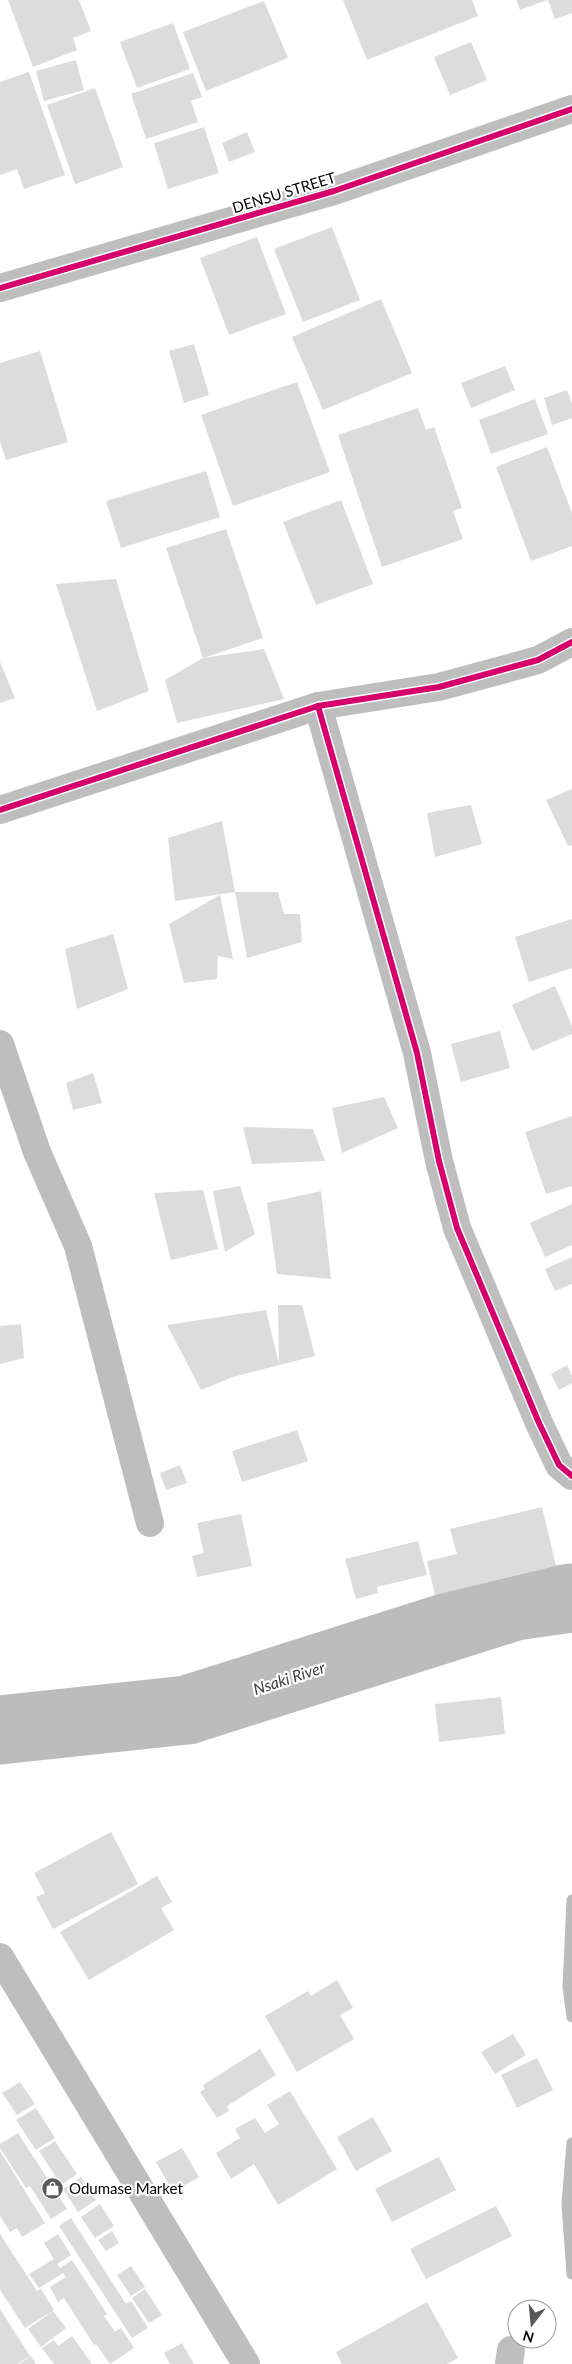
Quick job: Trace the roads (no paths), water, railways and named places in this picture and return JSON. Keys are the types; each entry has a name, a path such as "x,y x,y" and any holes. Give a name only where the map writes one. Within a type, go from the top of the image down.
{"street":[{"name":"DENSU STREET","path":"0,288 334,191 572,109"},
{"path":"0,810 318,706 439,687 538,660 572,642"},
{"path":"318,706 417,1053 439,1161 457,1228 539,1423 559,1465 572,1476"},
{"path":"0,1044 37,1152 78,1246 150,1523"},
{"path":"0,1957 246,2364"}],"waterway":[{"name":"Nsaki River","path":"0,1730 187,1710 515,1606 572,1598"},
{"path":"572,1900 568,1987 572,2017"},
{"path":"572,2143 567,2204 572,2274"}],"place":[{"name":"Odumase Market","path":"53,2189"}]}
